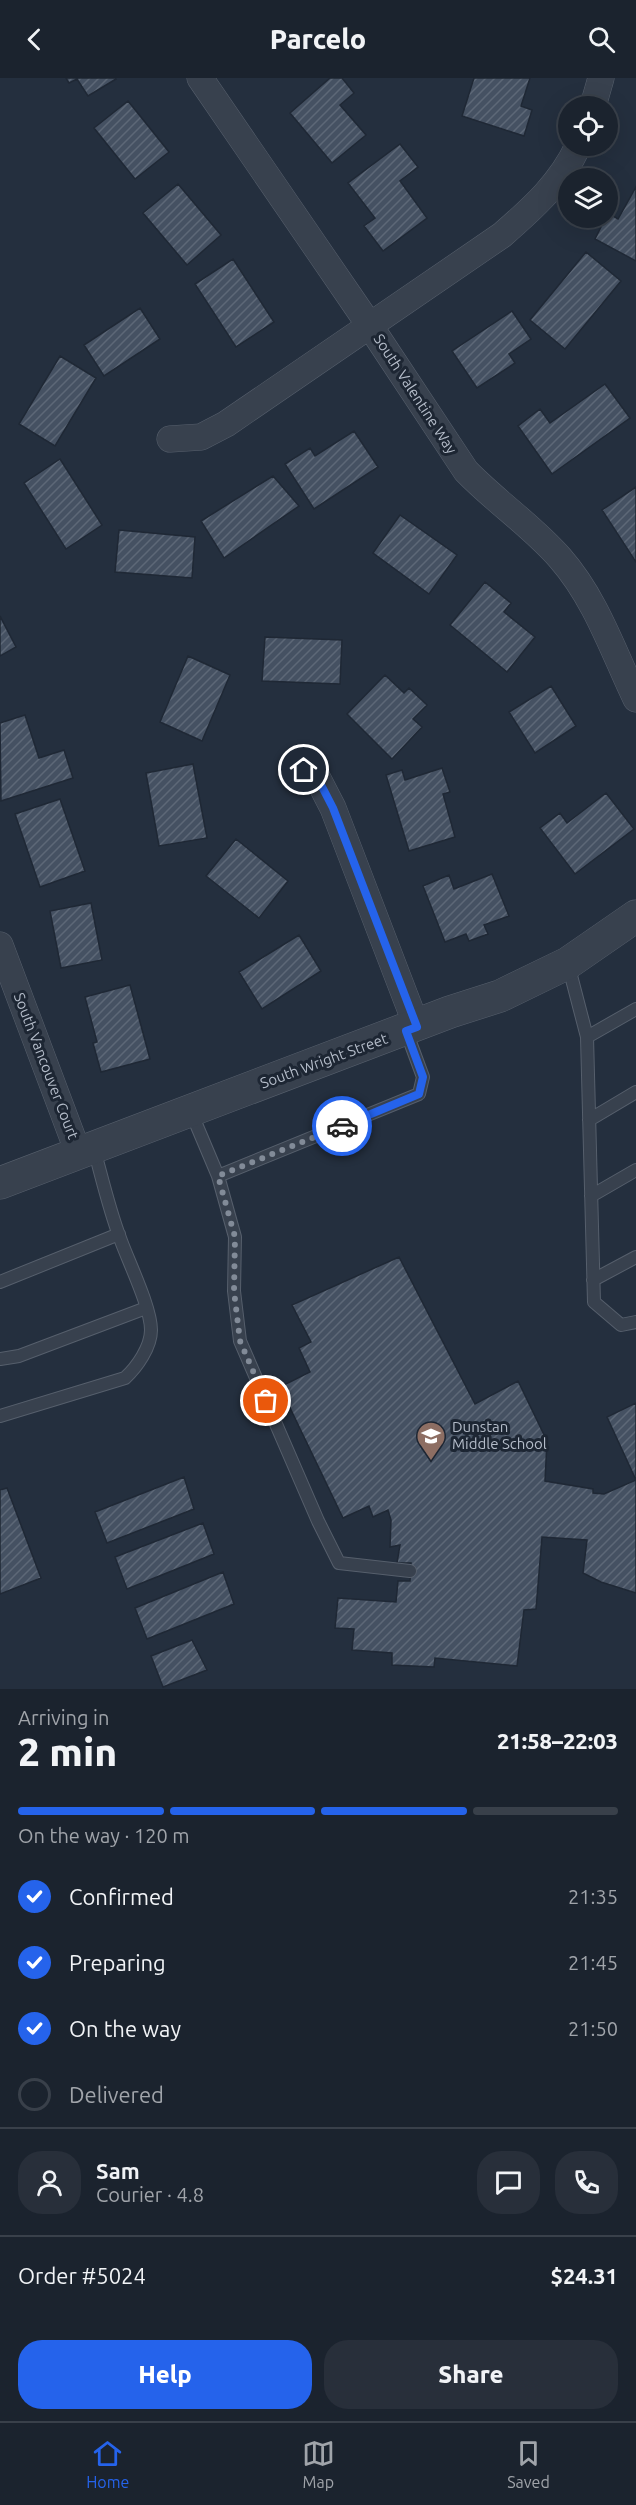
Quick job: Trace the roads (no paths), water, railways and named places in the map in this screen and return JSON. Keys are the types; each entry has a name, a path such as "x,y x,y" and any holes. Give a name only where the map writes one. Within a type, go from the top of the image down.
{"street":[{"name":"South Valentine Way","path":"200,78 466,471 484,490 543,541 578,582 594,606 636,699"},
{"path":"596,96 601,78"},
{"path":"170,438 201,437 212,433 502,235 536,206 555,184 572,156"},
{"path":"304,770 317,777 333,808 411,1029"},
{"name":"South Wright Street","path":"0,1183 411,1029 450,1012 500,996 568,963 636,916"},
{"name":"South Vancouver Court","path":"0,945 86,1149"}],"lane":[{"path":"568,963 586,1037 594,1302 621,1325 636,1323"},
{"path":"586,1037 636,1009"},
{"path":"218,1176 419,1094 423,1077 411,1029"},
{"path":"589,1120 636,1092"},
{"path":"190,1111 218,1176 235,1237 234,1291 240,1341 318,1521 339,1563 410,1571"},
{"path":"0,1416 125,1378 146,1349 151,1331 146,1308 86,1149"},
{"path":"591,1196 636,1170"},
{"path":"0,1282 119,1234"},
{"path":"593,1280 636,1257"},
{"path":"0,1359 19,1356 146,1308"}],"place":[{"name":"Dunstan Middle School","path":"431,1462"}]}
